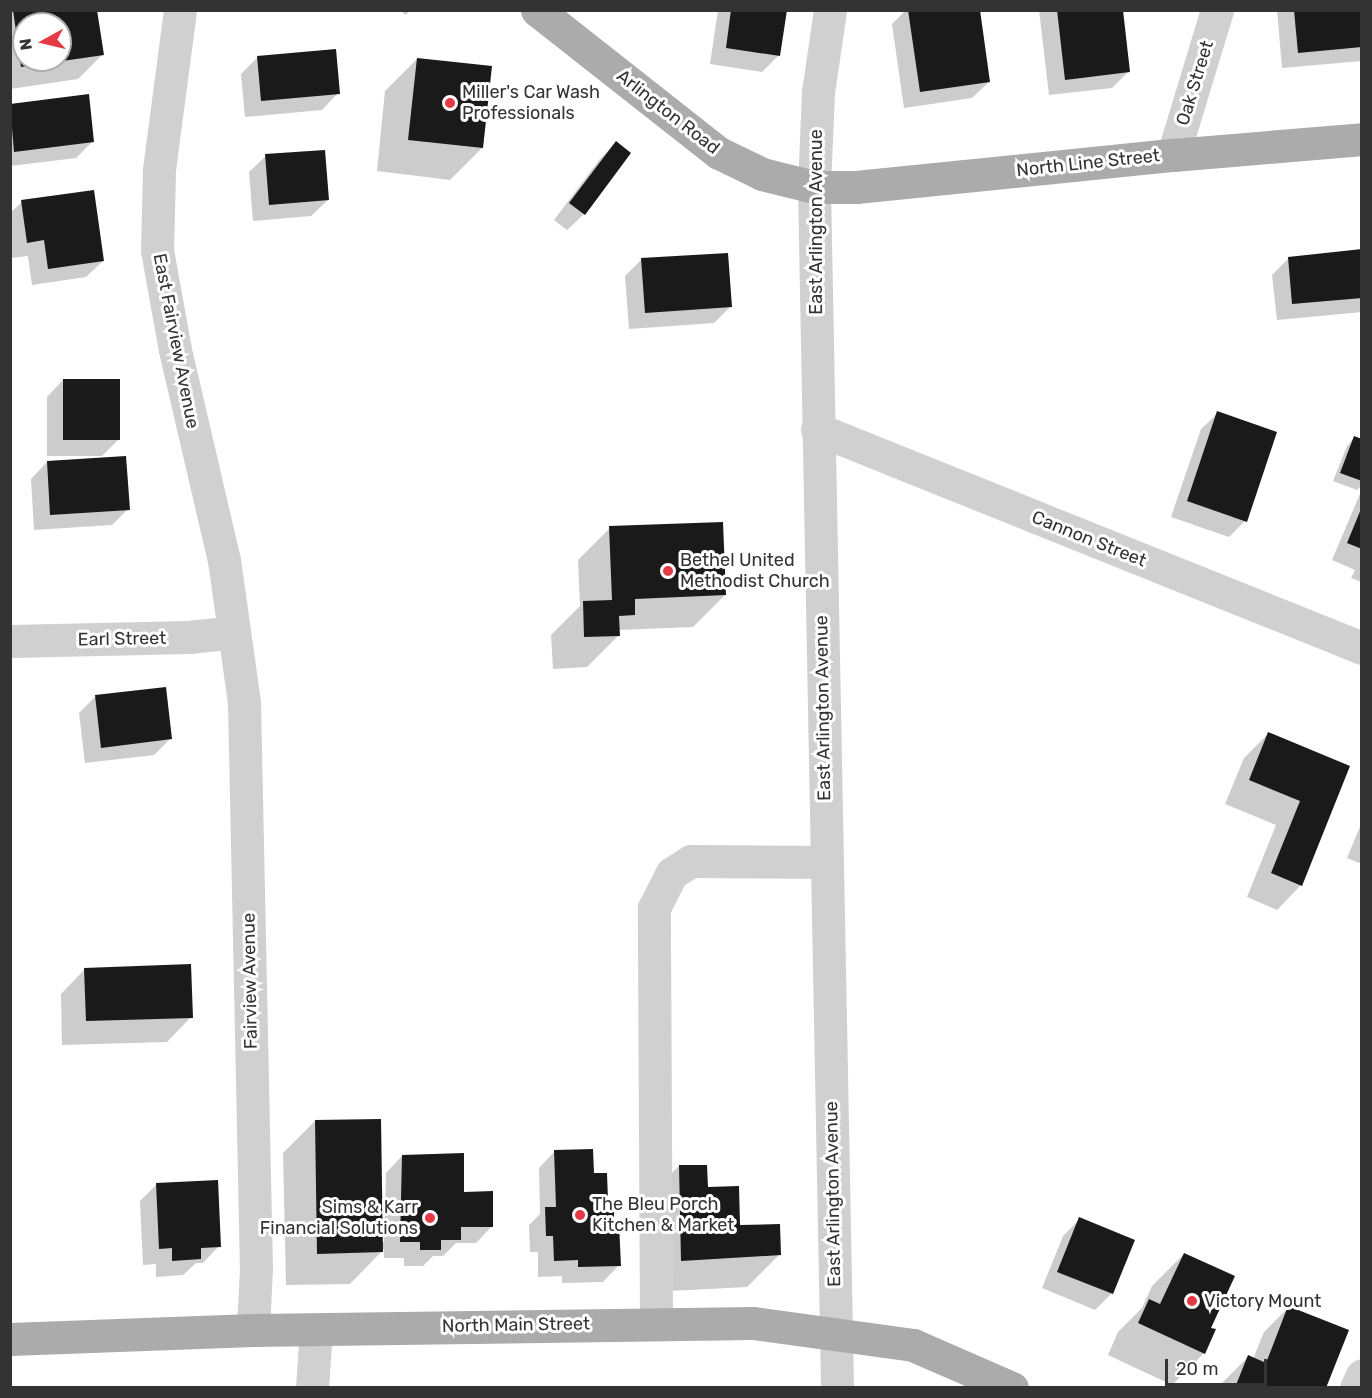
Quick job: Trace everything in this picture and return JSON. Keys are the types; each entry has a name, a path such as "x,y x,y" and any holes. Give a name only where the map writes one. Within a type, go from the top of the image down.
{"main road":[{"name":"Arlington Road","path":"537,10 719,153 762,174 814,187"},
{"name":"North Line Street","path":"814,187 856,187 1173,155 1362,139"},
{"name":"North Main Street","path":"10,1340 253,1330 656,1322 753,1323 913,1345 1012,1388"}],"street":[{"name":"East Fairview Avenue","path":"180,10 159,170 157,250 175,350 224,560 234,632"},
{"name":"East Arlington Avenue","path":"830,10 818,92 814,187 837,1388"},
{"name":"Oak Street","path":"1173,155 1217,10"},
{"name":"Cannon Street","path":"817,429 1362,648"},
{"name":"Earl Street","path":"10,641 189,637 234,632"},
{"name":"Fairview Avenue","path":"234,632 244,702 256,1268 253,1330"},
{"path":"656,1322 654,908 672,873 691,861 826,862"},
{"path":"312,1388 316,1329"},
{"path":"1356,1388 1362,1375"}],"building":[{"path":"13,10 97,10 104,55 72,60 72,12 13,12"},
{"path":"731,10 787,10 780,56 726,48"},
{"path":"908,10 980,10 990,82 920,92"},
{"path":"1057,10 1123,10 1130,72 1065,80"},
{"path":"1294,10 1362,10 1362,47 1298,53"},
{"path":"336,49 340,94 261,101 257,56"},
{"name":"Miller's Car Wash Professionals","path":"417,58 492,66 483,148 408,140"},
{"path":"89,94 94,142 14,152 10,104"},
{"path":"616,141 631,153 585,215 569,203"},
{"path":"325,150 329,200 269,205 265,154"},
{"path":"94,190 104,261 48,269 44,240 27,243 21,200"},
{"path":"1362,249 1362,298 1292,304 1288,257"},
{"path":"728,253 732,307 645,313 641,258"},
{"path":"63,379 120,379 120,440 63,440"},
{"path":"1217,411 1277,432 1247,522 1187,501"},
{"path":"1354,436 1362,439 1362,481 1340,473"},
{"path":"126,456 130,510 50,515 47,461"},
{"path":"1362,509 1362,549 1347,543"},
{"name":"Bethel United Methodist Church","path":"723,522 726,595 635,599 635,615 619,616 620,636 584,637 583,601 612,600 609,526"},
{"path":"166,687 172,739 101,748 95,695"},
{"path":"1268,732 1350,766 1302,886 1271,873 1300,801 1249,780"},
{"path":"191,964 193,1018 86,1021 84,968"},
{"path":"381,1119 383,1252 317,1254 315,1120"},
{"name":"The Bleu Porch Kitchen & Market","path":"593,1149 594,1173 607,1173 608,1200 614,1200 614,1223 619,1223 621,1266 578,1267 578,1260 554,1261 553,1236 546,1236 545,1207 556,1207 554,1150"},
{"path":"464,1153 464,1192 493,1191 493,1227 461,1227 461,1240 441,1240 441,1250 420,1250 420,1242 400,1242 402,1155"},
{"path":"679,1165 707,1165 708,1187 739,1186 740,1225 780,1224 781,1255 681,1261"},
{"path":"218,1180 221,1247 201,1248 201,1259 172,1261 172,1248 159,1249 156,1183"},
{"path":"1079,1217 1135,1240 1113,1294 1057,1272"},
{"name":"Victory Mount","path":"1184,1253 1235,1276 1211,1328 1216,1329 1205,1354 1138,1323 1149,1299 1160,1304"},
{"path":"1288,1306 1349,1330 1326,1388 1243,1388 1236,1385 1248,1355 1266,1363"}],"place":[{"name":"Miller's Car Wash Professionals","path":"450,103"},
{"name":"Bethel United Methodist Church","path":"668,571"},
{"name":"The Bleu Porch Kitchen & Market","path":"580,1215"},
{"name":"Sims & Karr Financial Solutions","path":"430,1218"},
{"name":"Victory Mount","path":"1192,1301"}]}
